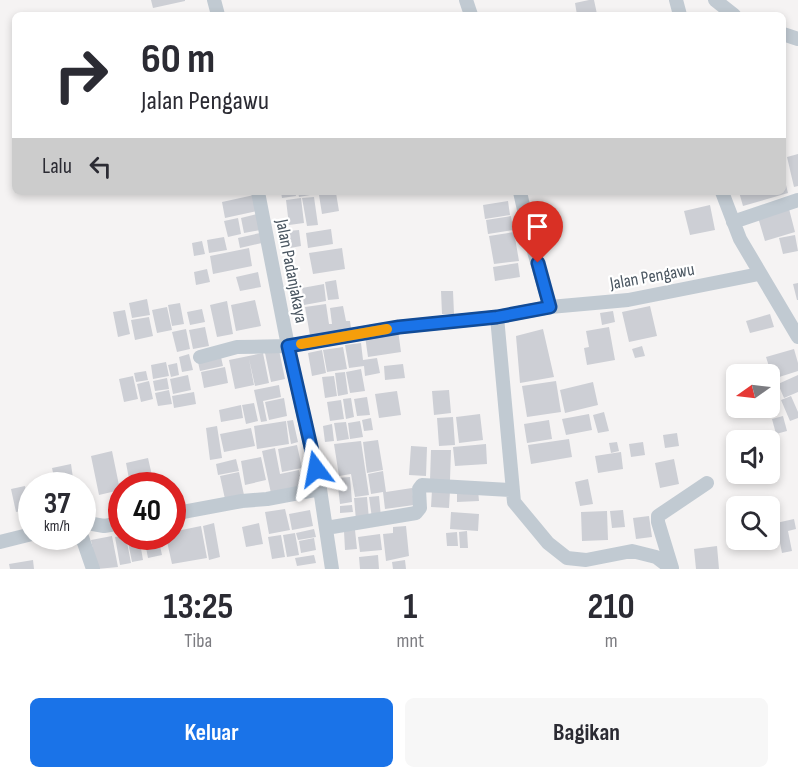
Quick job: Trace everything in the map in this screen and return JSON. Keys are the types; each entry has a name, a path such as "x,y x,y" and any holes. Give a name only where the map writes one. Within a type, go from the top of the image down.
{"street":[{"path":"715,0 726,12"},
{"name":"Jalan Padanjakaya","path":"259,195 288,346 320,489 332,569"},
{"path":"521,195 550,307"},
{"path":"723,195 733,222 759,274 798,337"},
{"path":"733,222 798,200"},
{"name":"Jalan Pengawu","path":"200,357 237,347 288,346 399,327 497,317 550,307 628,300 759,274"},
{"path":"497,317 514,502 548,543 567,558 586,560 632,551 656,556 672,569"},
{"path":"672,569 658,516 707,483"},
{"path":"326,528 417,512 420,508 419,486 422,485 512,490"},
{"path":"186,511 320,489"},
{"path":"0,542 18,538"},
{"path":"86,550 93,569"}],"building":[{"path":"151,0 185,0 185,1 153,8"},
{"path":"594,0 597,12 576,12 575,3"},
{"path":"798,154 798,186 794,187 787,157"},
{"path":"254,195 257,211 225,218 222,202"},
{"path":"282,195 296,196 282,198"},
{"path":"319,195 336,195 339,211 322,214"},
{"path":"740,195 781,195 743,206"},
{"path":"314,197 318,225 307,226 302,198"},
{"path":"301,198 304,223 289,225 286,200"},
{"path":"508,201 510,215 485,219 483,205"},
{"path":"710,205 715,230 690,235 684,211"},
{"path":"788,205 795,232 765,241 757,214"},
{"path":"257,214 260,230 244,233 241,218"},
{"path":"511,216 513,230 488,234 486,220"},
{"path":"238,218 241,234 228,237 224,221"},
{"path":"331,229 333,244 308,248 306,233"},
{"path":"299,230 301,246 290,248 288,231"},
{"path":"514,232 519,261 494,264 489,236"},
{"path":"260,233 262,243 240,248 238,238"},
{"path":"795,235 798,251 783,254 779,238"},
{"path":"224,237 227,250 209,253 207,240"},
{"path":"202,241 205,254 194,256 192,243"},
{"path":"249,248 252,266 213,274 210,256"},
{"path":"342,248 345,269 313,274 309,253"},
{"path":"518,263 520,277 495,281 493,267"},
{"path":"207,269 210,282 196,285 194,272"},
{"path":"258,272 261,287 240,291 236,277"},
{"path":"336,280 339,299 328,300 325,282"},
{"path":"798,283 798,300 797,300 793,284"},
{"path":"324,284 326,301 304,305 302,288"},
{"path":"299,285 302,307 293,309 290,286"},
{"path":"441,291 453,291 454,314 442,314"},
{"path":"147,299 150,315 132,318 129,303"},
{"path":"255,300 261,326 236,331 231,305"},
{"path":"227,301 233,334 217,337 210,305"},
{"path":"180,303 184,324 172,326 168,305"},
{"path":"326,304 329,324 332,324 330,308 343,306 346,321 350,321 352,335 311,341 305,307"},
{"path":"650,306 657,336 629,342 622,312"},
{"path":"167,307 172,330 157,333 152,310"},
{"path":"202,309 205,322 190,325 187,312"},
{"path":"125,310 130,334 118,337 113,312"},
{"path":"613,311 615,322 602,325 600,313"},
{"path":"770,314 774,327 750,333 746,321"},
{"path":"149,317 153,336 135,340 131,320"},
{"path":"205,327 209,346 193,349 189,330"},
{"path":"609,327 615,360 587,365 584,348 589,347 586,331"},
{"path":"186,329 190,349 177,352 172,332"},
{"path":"543,329 554,377 520,383 516,336"},
{"path":"398,330 401,352 368,357 365,336"},
{"path":"361,343 363,360 377,358 380,373 365,376 364,366 349,368 345,345"},
{"path":"642,346 645,356 635,358 632,349"},
{"path":"343,347 347,369 327,372 323,350"},
{"path":"794,349 798,371 780,377 780,364 768,364 766,357"},
{"path":"279,350 285,379 271,382 265,353"},
{"path":"322,350 326,373 312,376 308,353"},
{"path":"263,353 269,383 255,386 249,359 254,385 235,389 229,360"},
{"path":"189,354 193,370 182,372 179,357"},
{"path":"221,357 223,366 200,371 198,362"},
{"path":"166,362 169,376 153,379 151,365"},
{"path":"177,363 179,375 171,377 168,365"},
{"path":"403,364 405,378 385,380 384,366"},
{"path":"225,367 228,383 204,388 201,372"},
{"path":"361,369 365,391 350,393 346,372"},
{"path":"146,371 148,380 136,382 134,373"},
{"path":"345,372 348,394 338,396 335,373"},
{"path":"188,375 191,390 173,394 170,379"},
{"path":"798,375 798,392 784,398 780,383"},
{"path":"133,376 138,399 124,402 119,379"},
{"path":"334,376 337,396 325,398 322,377"},
{"path":"167,378 169,389 155,391 153,381"},
{"path":"149,381 153,399 141,402 137,384"},
{"path":"556,381 561,412 527,417 522,386"},
{"path":"593,382 598,405 565,413 560,390"},
{"path":"279,385 281,397 263,401 267,421 261,422 254,390"},
{"path":"169,390 172,404 158,406 155,393"},
{"path":"449,390 451,413 434,415 432,391"},
{"path":"397,391 401,415 379,418 375,394"},
{"path":"194,392 196,404 174,408 172,396"},
{"path":"791,396 798,412 798,418 790,421 781,400"},
{"path":"367,397 370,415 357,416 354,399"},
{"path":"284,398 287,416 269,420 265,402"},
{"path":"351,398 354,417 346,419 343,399"},
{"path":"341,400 344,419 330,421 327,402"},
{"path":"254,403 258,421 246,424 242,405"},
{"path":"241,405 243,418 221,422 219,410"},
{"path":"604,412 609,431 598,433 593,415"},
{"path":"480,414 483,440 459,443 456,417"},
{"path":"589,414 592,430 566,435 562,419"},
{"path":"783,416 787,431 780,433 780,430 775,430 772,419"},
{"path":"453,417 455,445 439,446 437,418"},
{"path":"371,418 373,430 364,431 362,420"},
{"path":"293,420 298,442 291,444 287,421"},
{"path":"549,420 552,439 527,443 524,424"},
{"path":"286,421 289,444 257,449 254,426"},
{"path":"360,421 363,437 350,439 348,423"},
{"path":"346,422 349,439 337,441 334,423"},
{"path":"332,424 334,441 325,442 323,426"},
{"path":"217,426 222,458 210,460 206,428"},
{"path":"251,428 255,446 224,452 220,434"},
{"path":"677,433 679,446 665,448 663,435"},
{"path":"569,439 572,457 531,464 528,445"},
{"path":"378,440 383,470 367,473 363,442"},
{"path":"361,441 369,495 355,497 351,474 339,476 334,444"},
{"path":"617,442 619,451 611,453 609,443"},
{"path":"643,442 645,455 631,457 629,444"},
{"path":"486,444 487,464 455,466 453,447"},
{"path":"297,445 302,468 282,472 278,449"},
{"path":"411,446 427,447 426,476 409,475"},
{"path":"275,448 280,474 299,470 303,491 272,498 262,451"},
{"path":"431,450 451,450 450,480 430,480"},
{"path":"112,451 116,472 108,472 108,493 99,495 91,456"},
{"path":"621,452 623,469 598,473 595,456"},
{"path":"261,457 266,480 245,485 241,461"},
{"path":"148,458 151,472 128,472 126,463"},
{"path":"236,459 239,471 218,475 216,464"},
{"path":"674,459 679,484 660,488 655,463"},
{"path":"71,464 72,472 53,472 52,468"},
{"path":"383,471 386,492 412,488 414,505 385,509 383,492 371,494 368,474"},
{"path":"239,472 244,495 225,499 220,476"},
{"path":"350,477 352,502 340,504 337,478"},
{"path":"588,479 593,504 580,506 575,482"},
{"path":"18,488 18,512 16,512 11,489"},
{"path":"432,490 450,491 449,508 431,507"},
{"path":"478,490 479,501 457,502 457,491"},
{"path":"379,496 381,517 372,518 369,497"},
{"path":"367,497 369,519 356,520 354,498"},
{"path":"352,505 353,512 340,513 340,506"},
{"path":"285,509 290,530 269,534 265,512"},
{"path":"310,510 313,526 292,530 289,514"},
{"path":"623,510 625,527 612,528 610,511"},
{"path":"607,511 608,540 582,541 581,512"},
{"path":"451,512 479,514 478,531 450,529"},
{"path":"649,516 652,537 636,539 633,518"},
{"path":"794,519 796,529 788,531 792,551 782,553 780,522"},
{"path":"214,523 220,557 209,560 203,526"},
{"path":"259,523 263,544 246,547 242,527"},
{"path":"201,526 207,558 172,564 169,550 186,550 186,529"},
{"path":"406,526 409,556 386,561 383,534 393,533 393,527"},
{"path":"314,529 316,537 298,540 296,533"},
{"path":"355,530 357,549 345,550 344,531"},
{"path":"467,531 468,548 460,548 459,532"},
{"path":"457,532 458,546 447,546 446,533"},
{"path":"295,533 299,555 287,557 283,535"},
{"path":"380,534 382,550 360,552 358,537"},
{"path":"281,535 285,557 272,559 268,537"},
{"path":"108,537 108,550 115,550 118,567 97,569 93,550 96,550 96,539"},
{"path":"314,538 316,550 301,553 299,541"},
{"path":"717,546 719,569 696,569 694,549"},
{"path":"117,550 128,550 131,563 120,565"},
{"path":"130,550 141,550 143,560 132,562"},
{"path":"146,550 161,550 162,555 148,558"},
{"path":"314,555 316,563 297,566 295,558"},
{"path":"378,555 379,569 360,569 359,557"},
{"path":"33,560 34,569 10,569 9,564"},
{"path":"405,560 406,569 393,569 392,562"}],"slow traffic":[{"path":"301,344 387,329"}],"route":[{"path":"316,469 288,346 399,327 497,317 550,307 538,263"}]}
